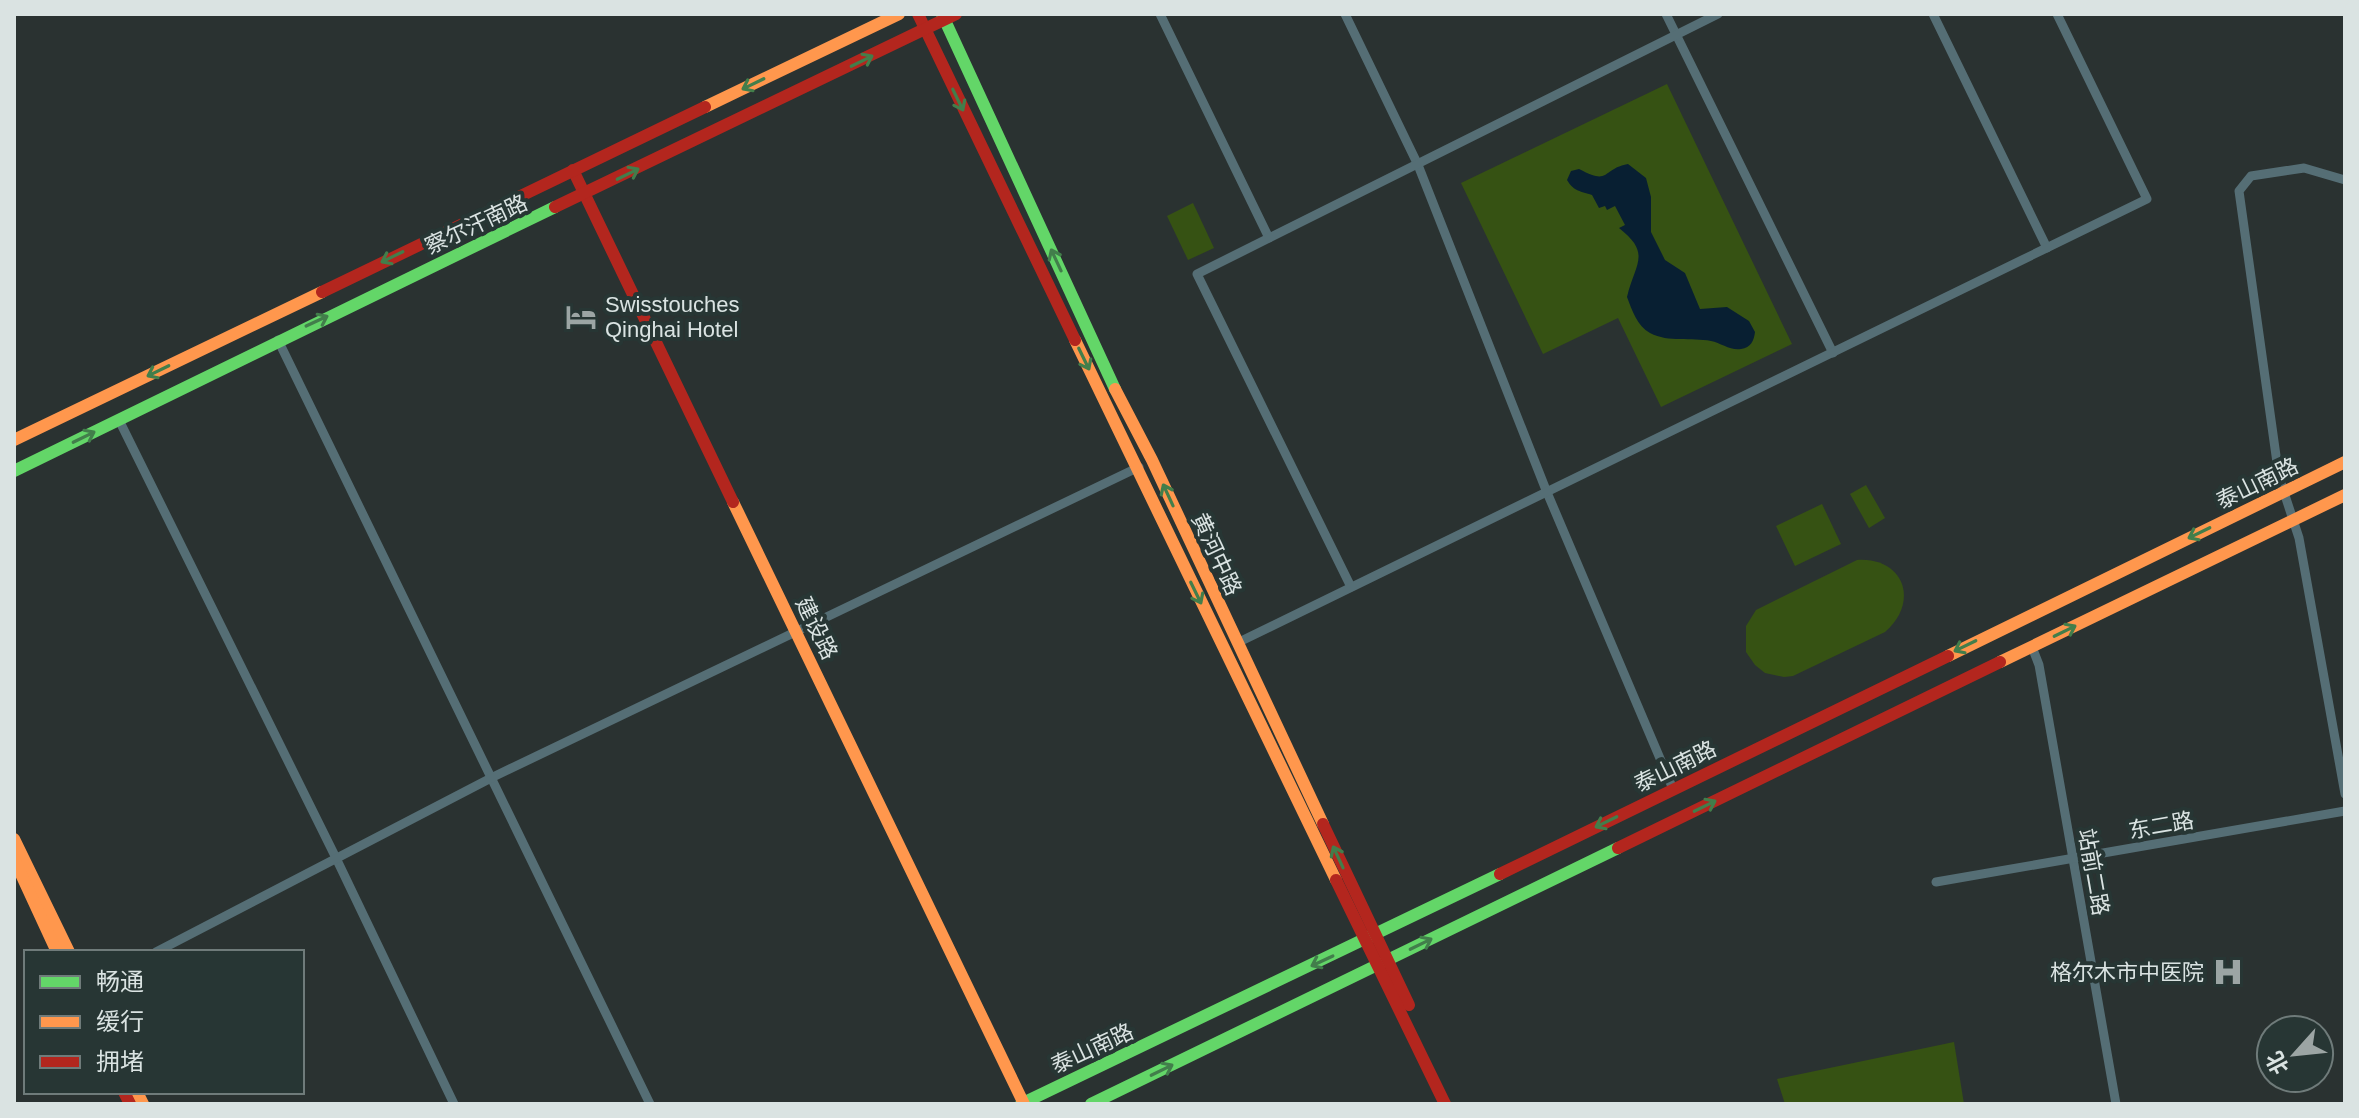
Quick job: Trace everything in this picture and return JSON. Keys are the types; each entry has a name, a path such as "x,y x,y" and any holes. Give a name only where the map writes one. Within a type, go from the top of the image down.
{"main road":[{"name":"察尔汗南路","path":"14,440 899,14"},
{"name":"黄河中路","path":"918,14 1136,468 1370,938 1445,1104"},
{"name":"察尔汗南路","path":"14,471 948,16"},
{"name":"黄河中路","path":"948,16 1114,387 1152,460 1370,938"},
{"name":"建设路","path":"573,170 1023,1104"},
{"name":"泰山南路","path":"1023,1104 2345,462"},
{"path":"1091,1104 2345,495"},
{"path":"14,839 68,950"},
{"path":"14,859 56,950"},
{"name":"黄河中路","path":"1382,963 1456,1104"}],"street":[{"path":"1160,14 1269,238"},
{"path":"1345,14 1418,165 1546,490 1673,789"},
{"path":"1666,14 1833,353"},
{"path":"1351,587 1197,274 1718,14"},
{"path":"1933,14 2047,248"},
{"path":"1237,643 2147,199 2057,14"},
{"path":"2345,180 2304,168 2251,176 2239,191 2279,477 2299,538 2345,794"},
{"path":"278,340 650,1104"},
{"path":"119,420 454,1104"},
{"path":"160,950 493,777 1152,460"},
{"name":"站前二路","path":"2032,647 2039,665 2116,1104"},
{"name":"东二路","path":"1936,882 2345,811"}],"green space":[{"path":"1667,84 1792,344 1661,407 1618,318 1543,354 1461,183"},
{"path":"1193,203 1214,248 1188,260 1167,216"},
{"path":"1866,485 1885,518 1869,528 1850,494"},
{"path":"1822,504 1841,544 1795,566 1776,526"},
{"path":"1857,560 1886,566 1902,584 1902,608 1885,632 1793,676 1765,673 1755,665 1746,652 1746,626 1756,610"},
{"path":"1954,1042 1964,1104 1785,1104 1777,1079"}],"water":[{"path":"1628,164 1646,178 1651,197 1651,232 1665,260 1685,273 1700,309 1727,307 1749,321 1755,332 1753,341 1747,347 1737,349 1711,341 1665,338 1650,333 1638,322 1627,297 1638,252 1619,228 1625,225 1615,206 1607,210 1605,206 1599,208 1592,195 1575,189 1567,180 1571,171 1579,169 1601,176"}],"traffic: fast":[{"path":"942,14 1115,389"},
{"path":"14,471 555,207"},
{"path":"1091,1104 1618,848"},
{"path":"1021,1104 1500,874"}],"traffic: slow":[{"path":"705,107 899,14"},
{"path":"14,440 322,292"},
{"path":"1075,340 1336,880"},
{"path":"1115,389 1152,460 1323,824"},
{"path":"1948,656 2345,462"},
{"path":"2000,662 2345,495"},
{"path":"733,502 1024,1104"},
{"path":"14,839 68,950"},
{"path":"14,859 56,950"},
{"path":"138,1094 143,1104"}],"traffic: jam":[{"path":"918,14 1075,340"},
{"path":"555,207 956,14"},
{"path":"322,292 705,107"},
{"path":"573,170 733,502"},
{"path":"1500,874 1948,656"},
{"path":"1618,848 2000,662"},
{"path":"1323,824 1409,1005"},
{"path":"1336,880 1445,1104"},
{"path":"125,1094 130,1104"}],"place":[{"name":"Swisstouches Qinghai Hotel","path":"581,317"},
{"name":"格尔木市中医院","path":"2228,972"}]}
